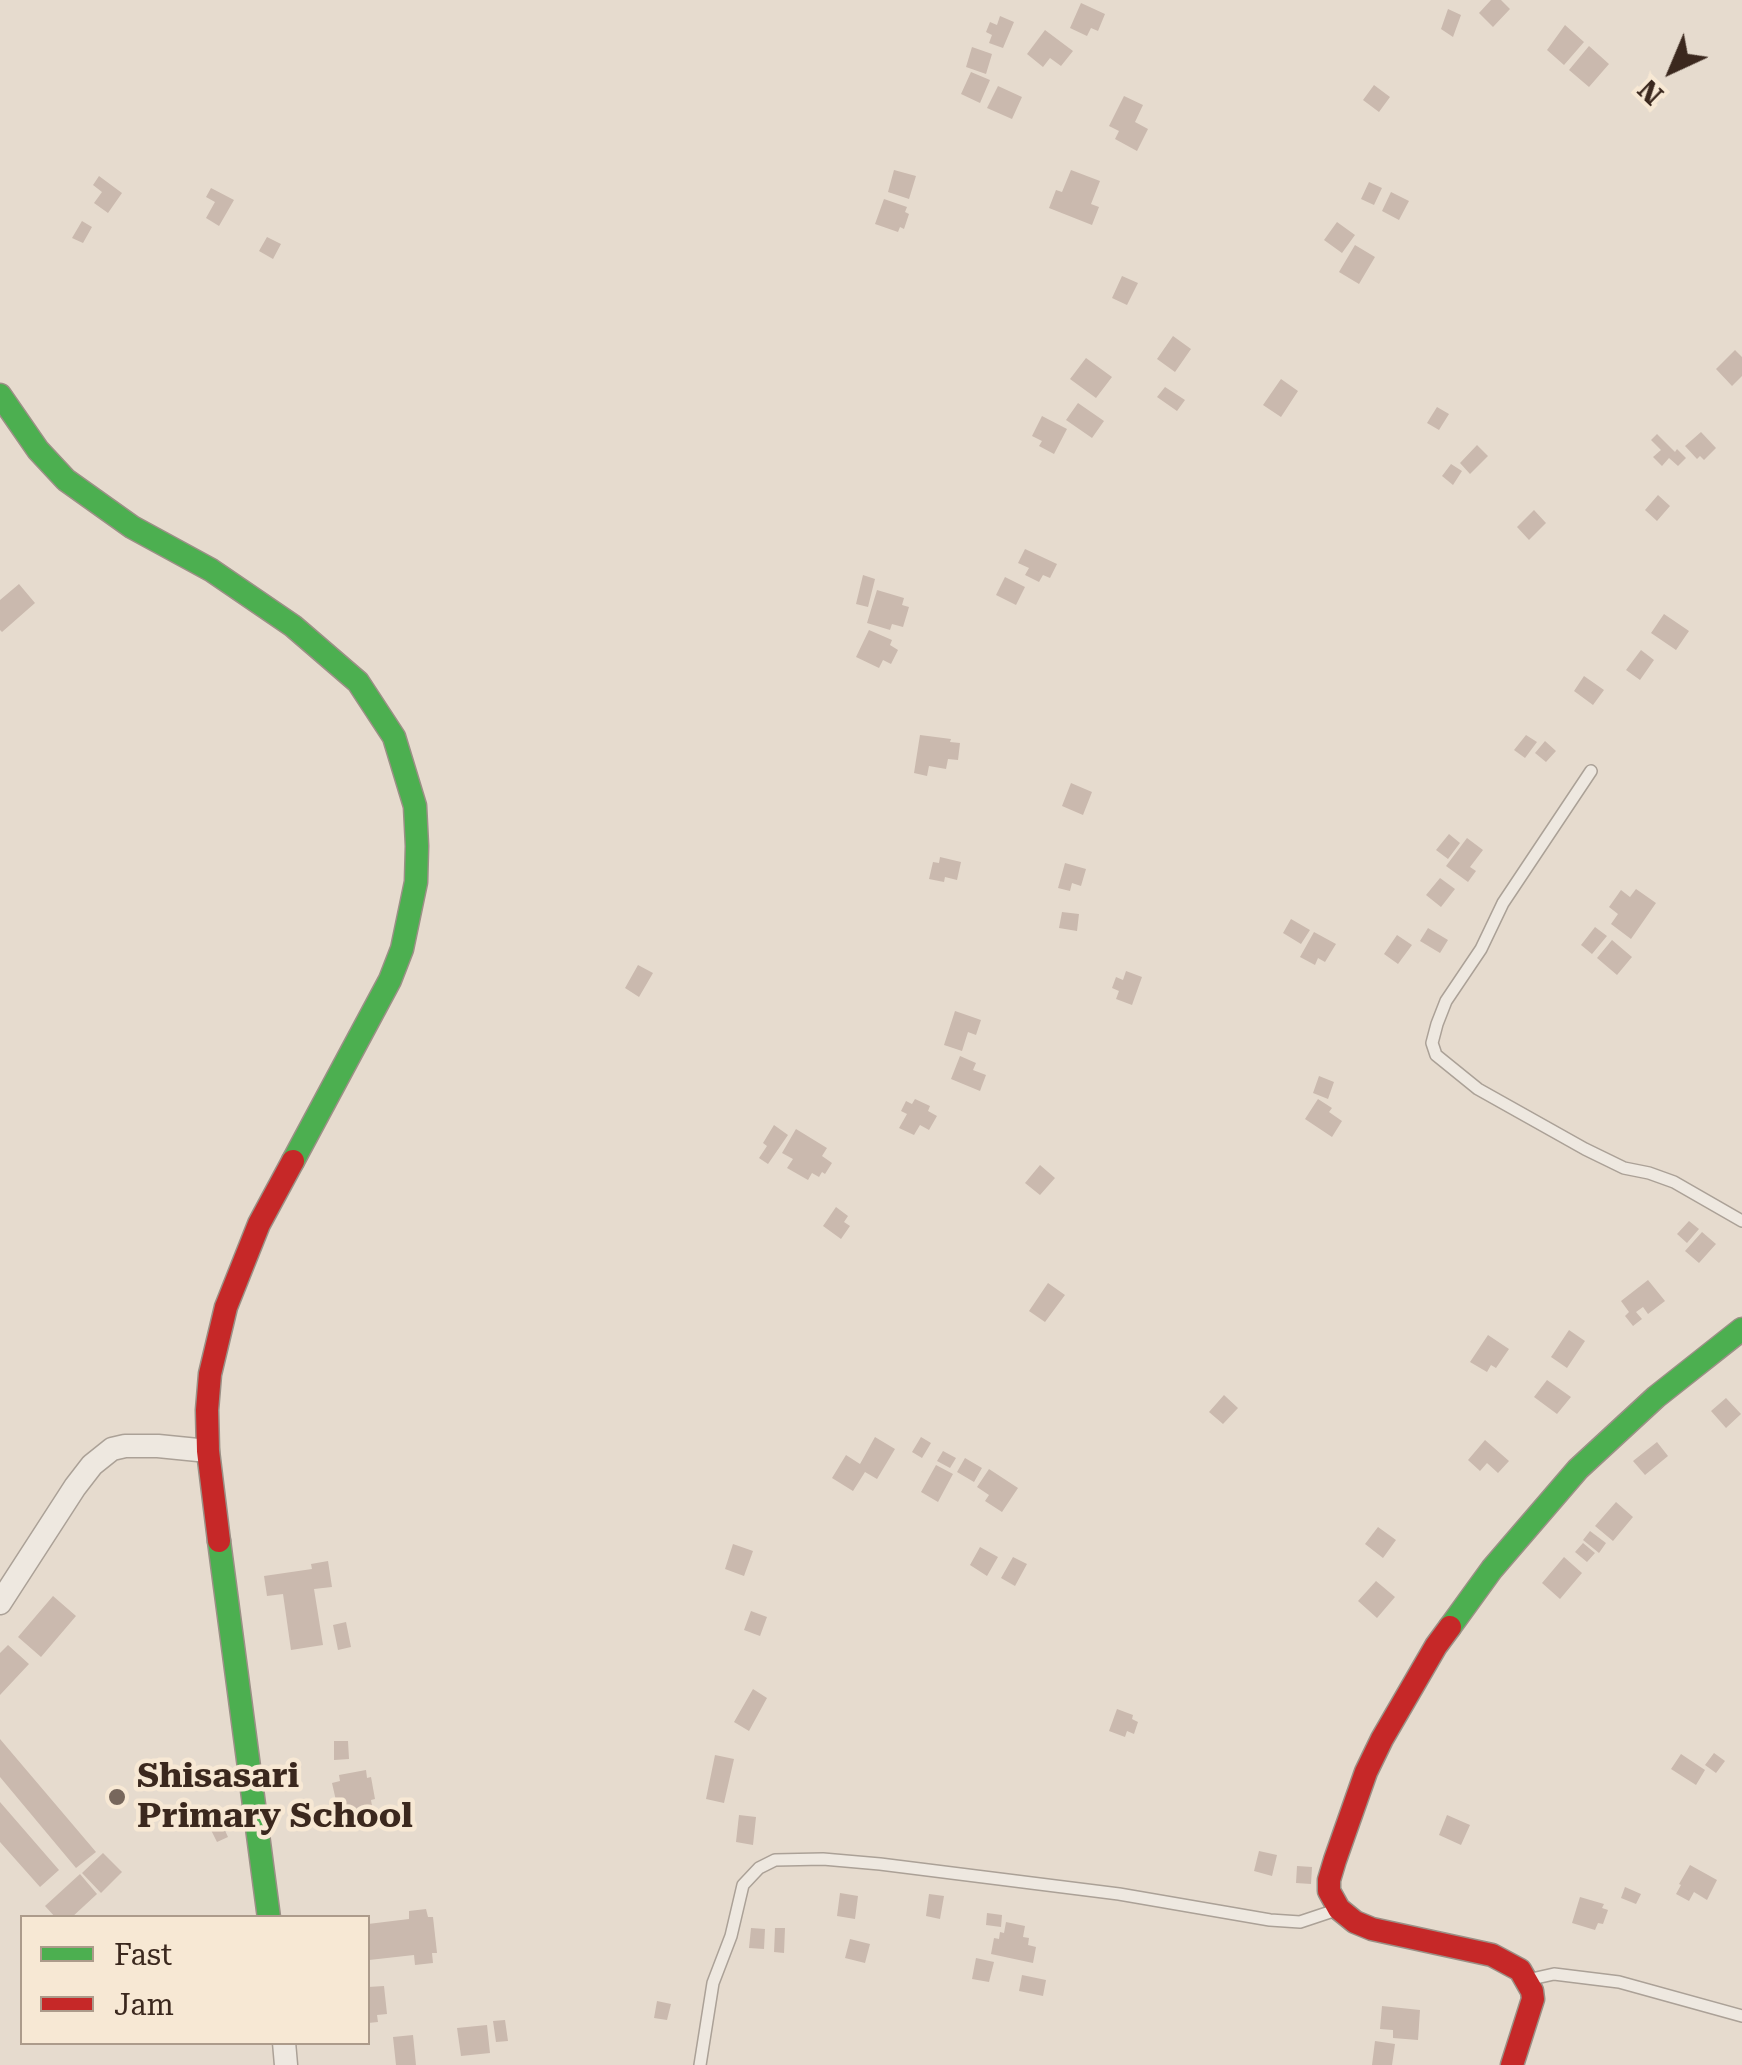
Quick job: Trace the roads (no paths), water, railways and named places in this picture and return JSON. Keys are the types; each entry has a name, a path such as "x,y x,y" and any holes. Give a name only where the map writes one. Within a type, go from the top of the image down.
{"street":[{"path":"0,396 38,450 66,480 132,527 211,570 293,626 358,682 394,737 415,806 416,882 402,949 390,980 260,1224 226,1307 210,1374 208,1451 268,1915"},
{"path":"1512,2065 1533,1998 1528,1980 1520,1970 1492,1955 1355,1922 1338,1909 1328,1880 1382,1739 1436,1646 1505,1552 1578,1470 1656,1397 1742,1329"},
{"path":"0,1603 75,1487 112,1448 158,1446 208,1451"}],"lane":[{"path":"1591,771 1503,903 1446,1001 1432,1043 1436,1056 1478,1089 1585,1149 1624,1168 1674,1182 1742,1221"},
{"path":"700,2065 713,1984 744,1885 760,1868 776,1860 823,1858 880,1864 1118,1894 1270,1920 1300,1922 1338,1909"},
{"path":"1528,1980 1554,1974 1619,1982 1742,2016"}],"place":[{"name":"Shisasari Primary School","path":"117,1797"}]}
